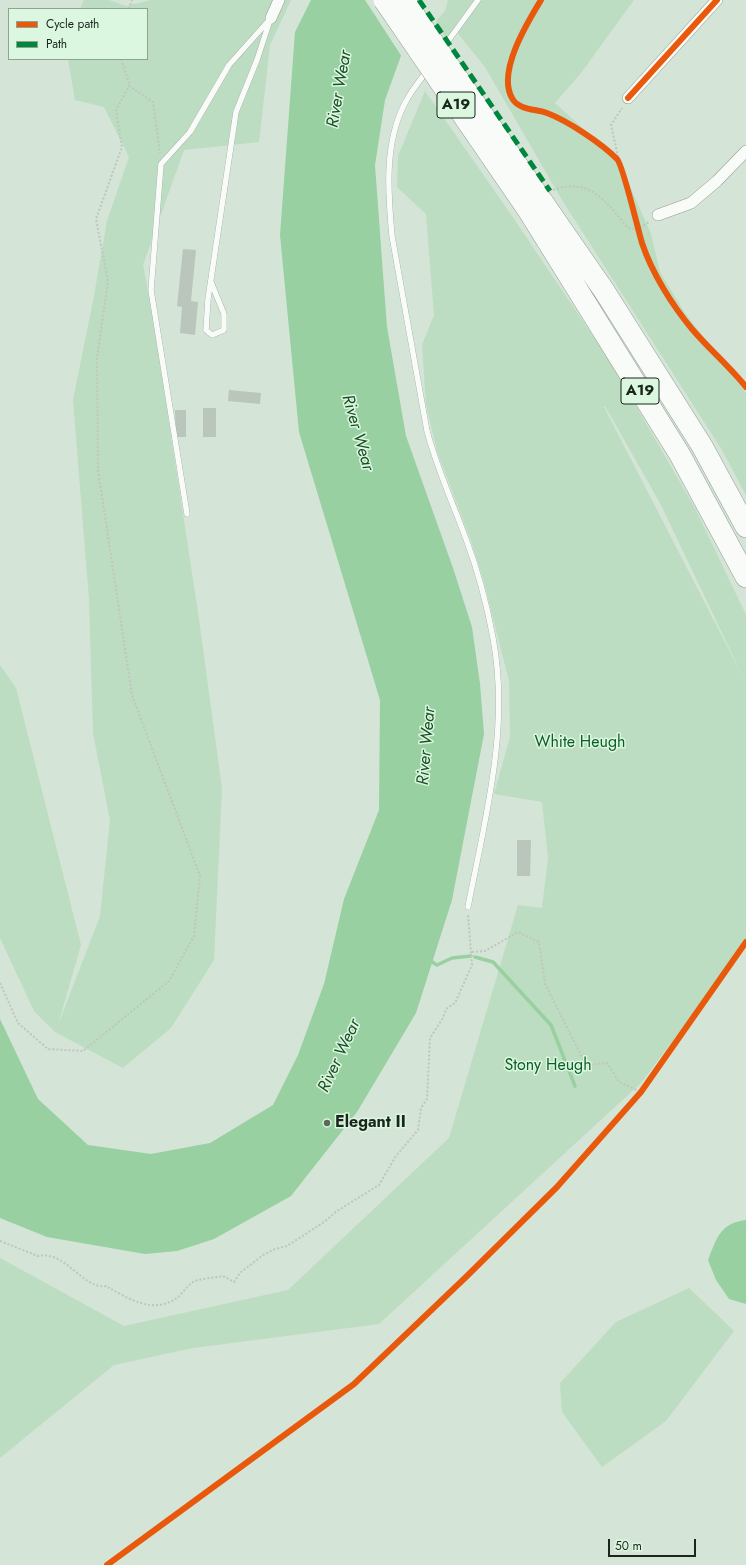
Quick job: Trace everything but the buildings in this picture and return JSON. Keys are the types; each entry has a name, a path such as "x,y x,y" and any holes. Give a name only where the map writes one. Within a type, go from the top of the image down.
{"highway":[{"name":"A19","path":"384,0 540,201 746,577"},
{"name":"A19","path":"404,0 540,201 605,292 698,440 746,527"}],"street":[{"path":"271,18 279,0"},
{"path":"628,98 717,0"},
{"path":"658,215 691,203 717,181 746,151"}],"lane":[{"path":"468,907 494,772 498,715 497,662 492,631 474,564 436,463 427,431 392,236 389,167 395,132 404,104 478,0"},
{"path":"188,514 151,290 161,164 190,132 229,65 271,18"},
{"path":"210,282 224,314 224,330 212,335 206,330 210,282 236,112 257,60 271,18"}],"path":[{"path":"121,60 130,87 153,102 161,164"},
{"path":"0,983 18,1023 48,1049 83,1051 169,981 194,936 200,876 132,695 98,470 97,358 108,281 96,219 122,147 116,110 130,87"},
{"path":"619,161 611,126 628,98"},
{"path":"540,201 575,185 588,188 597,194 628,228 638,229 658,215"},
{"path":"0,1241 38,1256 43,1255 61,1260 87,1281 101,1287 106,1286 114,1293 142,1305 159,1306 178,1298 194,1281 223,1276 234,1282 240,1273 263,1255 275,1249 287,1246 324,1222 337,1211 379,1185 396,1156 418,1130 421,1108 427,1099 430,1038 443,1018 446,1009 455,1003 472,965 472,952 468,927 468,907"},
{"path":"472,952 485,951 518,932 539,942 545,984 586,1066 607,1063 619,1082 641,1092"}],"green space":[{"path":"84,0 109,0 126,6 151,0 291,0 270,45 259,142 184,150 143,265 152,311 199,619 222,789 214,960 171,1028 123,1068 55,1032 34,1011 0,938 0,665 16,688 81,945 58,1025 100,916 110,820 93,733 89,599 73,400 94,296 107,221 129,157 104,107 75,100 68,60 148,60 148,8 80,8"},
{"path":"448,0 634,0 581,73 555,103 619,161 651,234 660,272 685,313 746,393 746,495 722,450 562,200 485,67 459,35 457,29 448,41 435,23 445,11"},
{"path":"425,91 514,219 611,363 695,508 746,615 746,944 641,1083 379,1324 193,1348 114,1365 0,1458 0,1258 124,1326 288,1290 449,1138 518,905 542,908 548,858 542,802 494,794 510,737 509,681 484,582 470,538 437,451 426,404 422,345 434,315 426,214 397,187 398,156","holes":["605,406 661,505 743,677 604,407"]},
{"path":"689,1288 734,1331 666,1421 602,1467 562,1412 560,1383 616,1322"}],"water":[{"name":"River Wear","path":"311,0 425,0 415,17 385,100 375,165 387,327 406,436 453,568 472,627 480,684 484,734 452,900 416,1013 357,1112 291,1196 214,1239 177,1251 145,1254 47,1237 0,1218 0,1019 38,1099 88,1145 151,1154 210,1143 273,1105 298,1055 324,984 344,899 379,810 380,700 299,432 280,235 295,32"},
{"path":"746,1220 746,1304 729,1299 716,1280 708,1260 717,1238 725,1228 730,1224"}],"pier":[{"path":"365,0 427,0 416,18 402,57"}],"waterway":[{"path":"429,960 437,965 452,958 471,956"},
{"path":"475,957 493,962 551,1025 575,1086"}],"marked path":[{"path":"419,0 550,191"}],"cycle path":[{"path":"541,0 528,21 511,62 508,75 508,87 512,98 518,105 547,113 574,127 602,146 617,159 620,164 642,243 651,266 663,288 677,310 692,329 746,387"},
{"path":"628,98 717,0"},
{"path":"107,1565 354,1384 467,1276 557,1187 641,1092 746,942"}],"place":[{"name":"Elegant II","path":"327,1123"}],"park label":[{"name":"White Heugh","path":"580,743"},
{"name":"Stony Heugh","path":"548,1066"}]}
